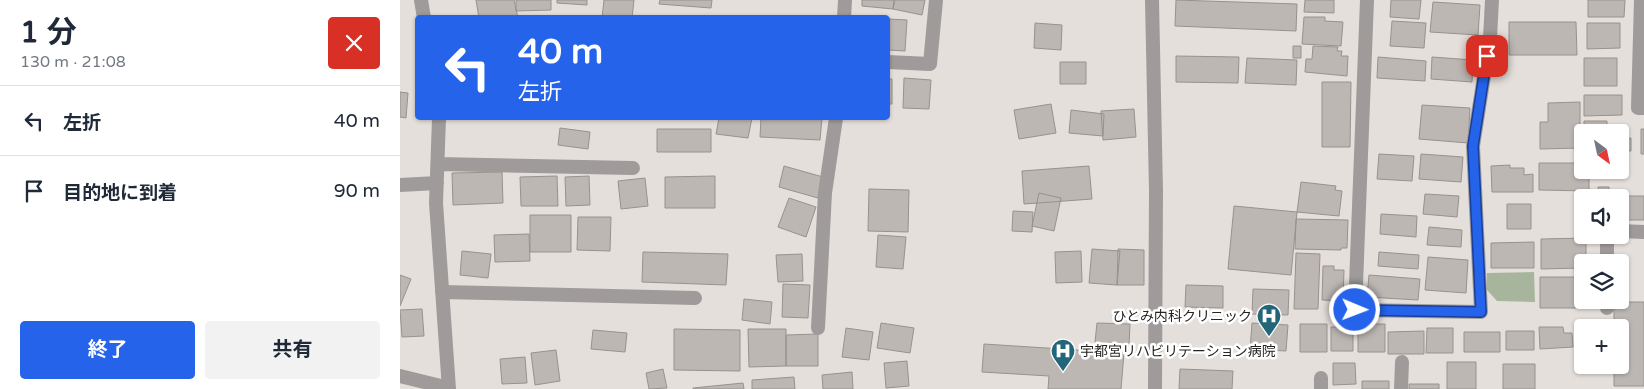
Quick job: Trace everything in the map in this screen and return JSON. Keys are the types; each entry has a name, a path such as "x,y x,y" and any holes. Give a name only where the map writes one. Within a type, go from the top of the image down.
{"street":[{"path":"421,0 424,15"},
{"path":"844,15 845,0"},
{"path":"890,62 930,64 936,0"},
{"path":"1152,0 1156,191 1155,389"},
{"path":"1366,0 1355,310 1481,312 1473,146 1490,38 1492,0"},
{"path":"1641,0 1638,108 1644,108"},
{"path":"400,376 449,388 437,183 439,120"},
{"path":"818,328 825,192 836,120"},
{"path":"438,164 633,168"},
{"path":"400,185 437,183"},
{"path":"1629,231 1644,232"},
{"path":"442,292 695,298"},
{"path":"1401,389 1402,362"}],"green space":[{"path":"1534,272 1535,302 1497,301 1487,290 1487,273"}],"building":[{"path":"476,0 514,0 517,15 478,15"},
{"path":"516,0 551,0 551,10 516,11"},
{"path":"557,0 587,0 587,5 557,3"},
{"path":"604,0 634,0 632,15 602,15"},
{"path":"660,0 712,0 711,8 659,4"},
{"path":"862,0 894,0 893,9 862,6"},
{"path":"895,0 925,0 922,15 893,9"},
{"path":"1176,0 1297,4 1296,31 1175,26"},
{"path":"1305,0 1334,0 1334,13 1304,12"},
{"path":"1391,0 1421,0 1419,19 1390,17"},
{"path":"1588,0 1625,0 1624,17 1588,17"},
{"path":"1433,2 1480,5 1478,35 1430,32"},
{"path":"1304,17 1325,17 1325,21 1343,22 1341,46 1302,44"},
{"path":"890,19 907,20 905,51 890,50"},
{"path":"1392,21 1426,23 1424,48 1390,46"},
{"path":"1509,22 1576,22 1577,55 1509,55"},
{"path":"1035,23 1062,25 1061,50 1034,48"},
{"path":"1587,23 1620,23 1620,48 1587,49"},
{"path":"1293,46 1301,46 1301,58 1293,58"},
{"path":"1313,46 1338,47 1337,51 1342,51 1341,56 1348,56 1347,76 1305,72 1306,59 1312,59"},
{"path":"1176,56 1239,57 1238,83 1176,82"},
{"path":"1378,57 1426,61 1425,81 1377,78"},
{"path":"1432,57 1473,60 1472,82 1431,79"},
{"path":"1247,58 1297,60 1296,85 1245,83"},
{"path":"1584,58 1617,58 1617,86 1584,86"},
{"path":"1060,62 1086,62 1086,84 1060,84"},
{"path":"904,78 931,80 929,109 903,108"},
{"path":"890,79 892,79 892,104 890,104"},
{"path":"1322,82 1351,82 1350,147 1322,147"},
{"path":"400,92 408,93 406,118 400,117"},
{"path":"1584,95 1622,95 1622,115 1584,116"},
{"path":"1580,102 1580,124 1574,124 1574,148 1540,149 1540,122 1548,122 1548,103"},
{"path":"1051,104 1056,133 1019,139 1014,110"},
{"path":"1422,105 1470,108 1468,143 1419,139"},
{"path":"1134,109 1136,137 1103,140 1101,111"},
{"path":"1071,110 1104,114 1103,136 1069,133"},
{"path":"719,120 752,120 748,138 716,134"},
{"path":"761,120 822,120 820,140 760,137"},
{"path":"1584,121 1607,121 1607,124 1584,124"},
{"path":"560,128 590,132 588,149 558,145"},
{"path":"657,129 711,129 711,152 657,152"},
{"path":"1641,129 1644,129 1644,154 1641,154"},
{"path":"1629,138 1631,138 1631,151 1629,151"},
{"path":"1379,154 1414,156 1412,181 1377,179"},
{"path":"1421,154 1463,157 1461,182 1419,179"},
{"path":"1539,163 1574,163 1574,179 1589,179 1589,189 1539,190"},
{"path":"1510,165 1510,168 1524,168 1524,175 1533,174 1533,192 1492,192 1491,166"},
{"path":"784,166 823,177 818,198 779,187"},
{"path":"1089,166 1092,199 1024,204 1022,171"},
{"path":"502,172 503,203 453,205 452,173"},
{"path":"557,176 558,206 521,206 520,177"},
{"path":"589,176 590,205 566,206 565,177"},
{"path":"715,176 715,208 665,208 665,177"},
{"path":"645,178 648,206 621,209 618,181"},
{"path":"1301,182 1336,186 1335,190 1342,191 1339,216 1297,212"},
{"path":"1598,187 1609,187 1609,189 1598,189"},
{"path":"869,189 909,190 908,232 868,231"},
{"path":"1039,193 1061,198 1054,231 1032,226"},
{"path":"1425,194 1459,196 1457,217 1423,214"},
{"path":"1629,196 1644,196 1644,220 1629,220"},
{"path":"789,198 816,207 806,237 778,227"},
{"path":"1507,204 1531,204 1531,229 1507,229"},
{"path":"1234,206 1297,212 1291,275 1228,269"},
{"path":"1013,211 1033,212 1032,232 1012,231"},
{"path":"1381,214 1417,216 1416,237 1380,234"},
{"path":"530,215 571,215 571,252 530,252"},
{"path":"578,217 611,217 610,251 577,250"},
{"path":"1296,219 1348,220 1347,248 1341,248 1341,250 1295,249"},
{"path":"1429,227 1462,230 1461,247 1427,245"},
{"path":"529,234 530,261 495,262 494,235"},
{"path":"878,235 906,237 903,269 876,267"},
{"path":"1574,238 1574,244 1586,244 1586,254 1574,254 1574,268 1541,269 1541,239"},
{"path":"1534,242 1534,268 1491,268 1491,243"},
{"path":"1092,249 1120,251 1117,285 1089,283"},
{"path":"1118,249 1144,250 1144,285 1117,285"},
{"path":"462,251 491,254 488,278 460,275"},
{"path":"1081,251 1082,282 1056,283 1055,252"},
{"path":"643,252 728,254 726,285 642,282"},
{"path":"1379,252 1419,255 1418,269 1378,266"},
{"path":"1296,253 1320,254 1318,309 1294,309"},
{"path":"802,254 803,281 778,282 776,255"},
{"path":"1428,257 1468,260 1466,293 1425,290"},
{"path":"1323,266 1334,266 1334,270 1344,270 1343,301 1322,300"},
{"path":"400,275 411,279 400,306"},
{"path":"1369,275 1420,279 1418,300 1367,297"},
{"path":"1540,277 1574,277 1574,308 1540,308"},
{"path":"783,284 810,285 808,318 782,317"},
{"path":"1186,285 1223,286 1223,308 1185,307"},
{"path":"1253,289 1289,290 1288,315 1252,314"},
{"path":"744,299 772,302 770,324 742,320"},
{"path":"1629,302 1644,302 1644,386 1614,386 1614,374 1629,374 1629,319 1614,319 1614,309 1629,309"},
{"path":"422,309 424,336 402,337 400,310"},
{"path":"881,323 914,328 910,353 877,348"},
{"path":"1097,323 1130,324 1129,346 1095,342"},
{"name":"ひとみ内科クリニック","path":"1252,323 1288,325 1286,351 1250,349"},
{"path":"1300,324 1327,324 1327,352 1300,352"},
{"path":"1358,324 1385,324 1385,352 1358,352"},
{"path":"1331,327 1353,327 1353,351 1331,351"},
{"path":"1539,327 1563,327 1564,333 1572,333 1573,347 1540,349"},
{"path":"846,328 873,332 869,360 842,357"},
{"path":"1427,328 1453,328 1453,353 1426,353"},
{"path":"674,329 740,330 740,371 674,370"},
{"path":"748,329 786,329 786,366 749,367"},
{"path":"593,330 627,333 625,352 591,349"},
{"path":"1424,331 1424,354 1388,354 1388,332"},
{"path":"1506,331 1534,331 1534,350 1506,350"},
{"path":"1464,332 1500,332 1500,352 1464,352"},
{"path":"818,334 818,366 786,366 786,335"},
{"name":"宇都宮リハビリテーション病院","path":"984,344 1124,353 1121,389 1048,389 1049,376 982,372"},
{"path":"556,350 560,381 535,385 531,353"},
{"path":"525,357 527,383 502,384 500,359"},
{"path":"907,361 909,386 886,388 884,363"},
{"path":"1447,362 1476,362 1476,389 1447,389"},
{"path":"1333,363 1355,363 1356,384 1333,385"},
{"path":"1503,364 1535,364 1535,389 1503,389"},
{"path":"663,369 667,388 649,389 646,373"},
{"path":"1180,369 1233,371 1232,389 1179,389"},
{"path":"852,372 853,389 823,389 822,375"},
{"path":"794,377 795,389 752,389 752,380"},
{"path":"1362,381 1389,381 1389,389 1362,389"},
{"path":"743,383 744,389 693,389 693,388"},
{"path":"1409,384 1439,384 1439,389 1409,389"}],"place":[{"name":"ひとみ内科クリニック","path":"1269,337"},
{"name":"宇都宮リハビリテーション病院","path":"1063,372"}],"route":[{"path":"1355,310 1481,312 1473,146 1487,56"}]}
